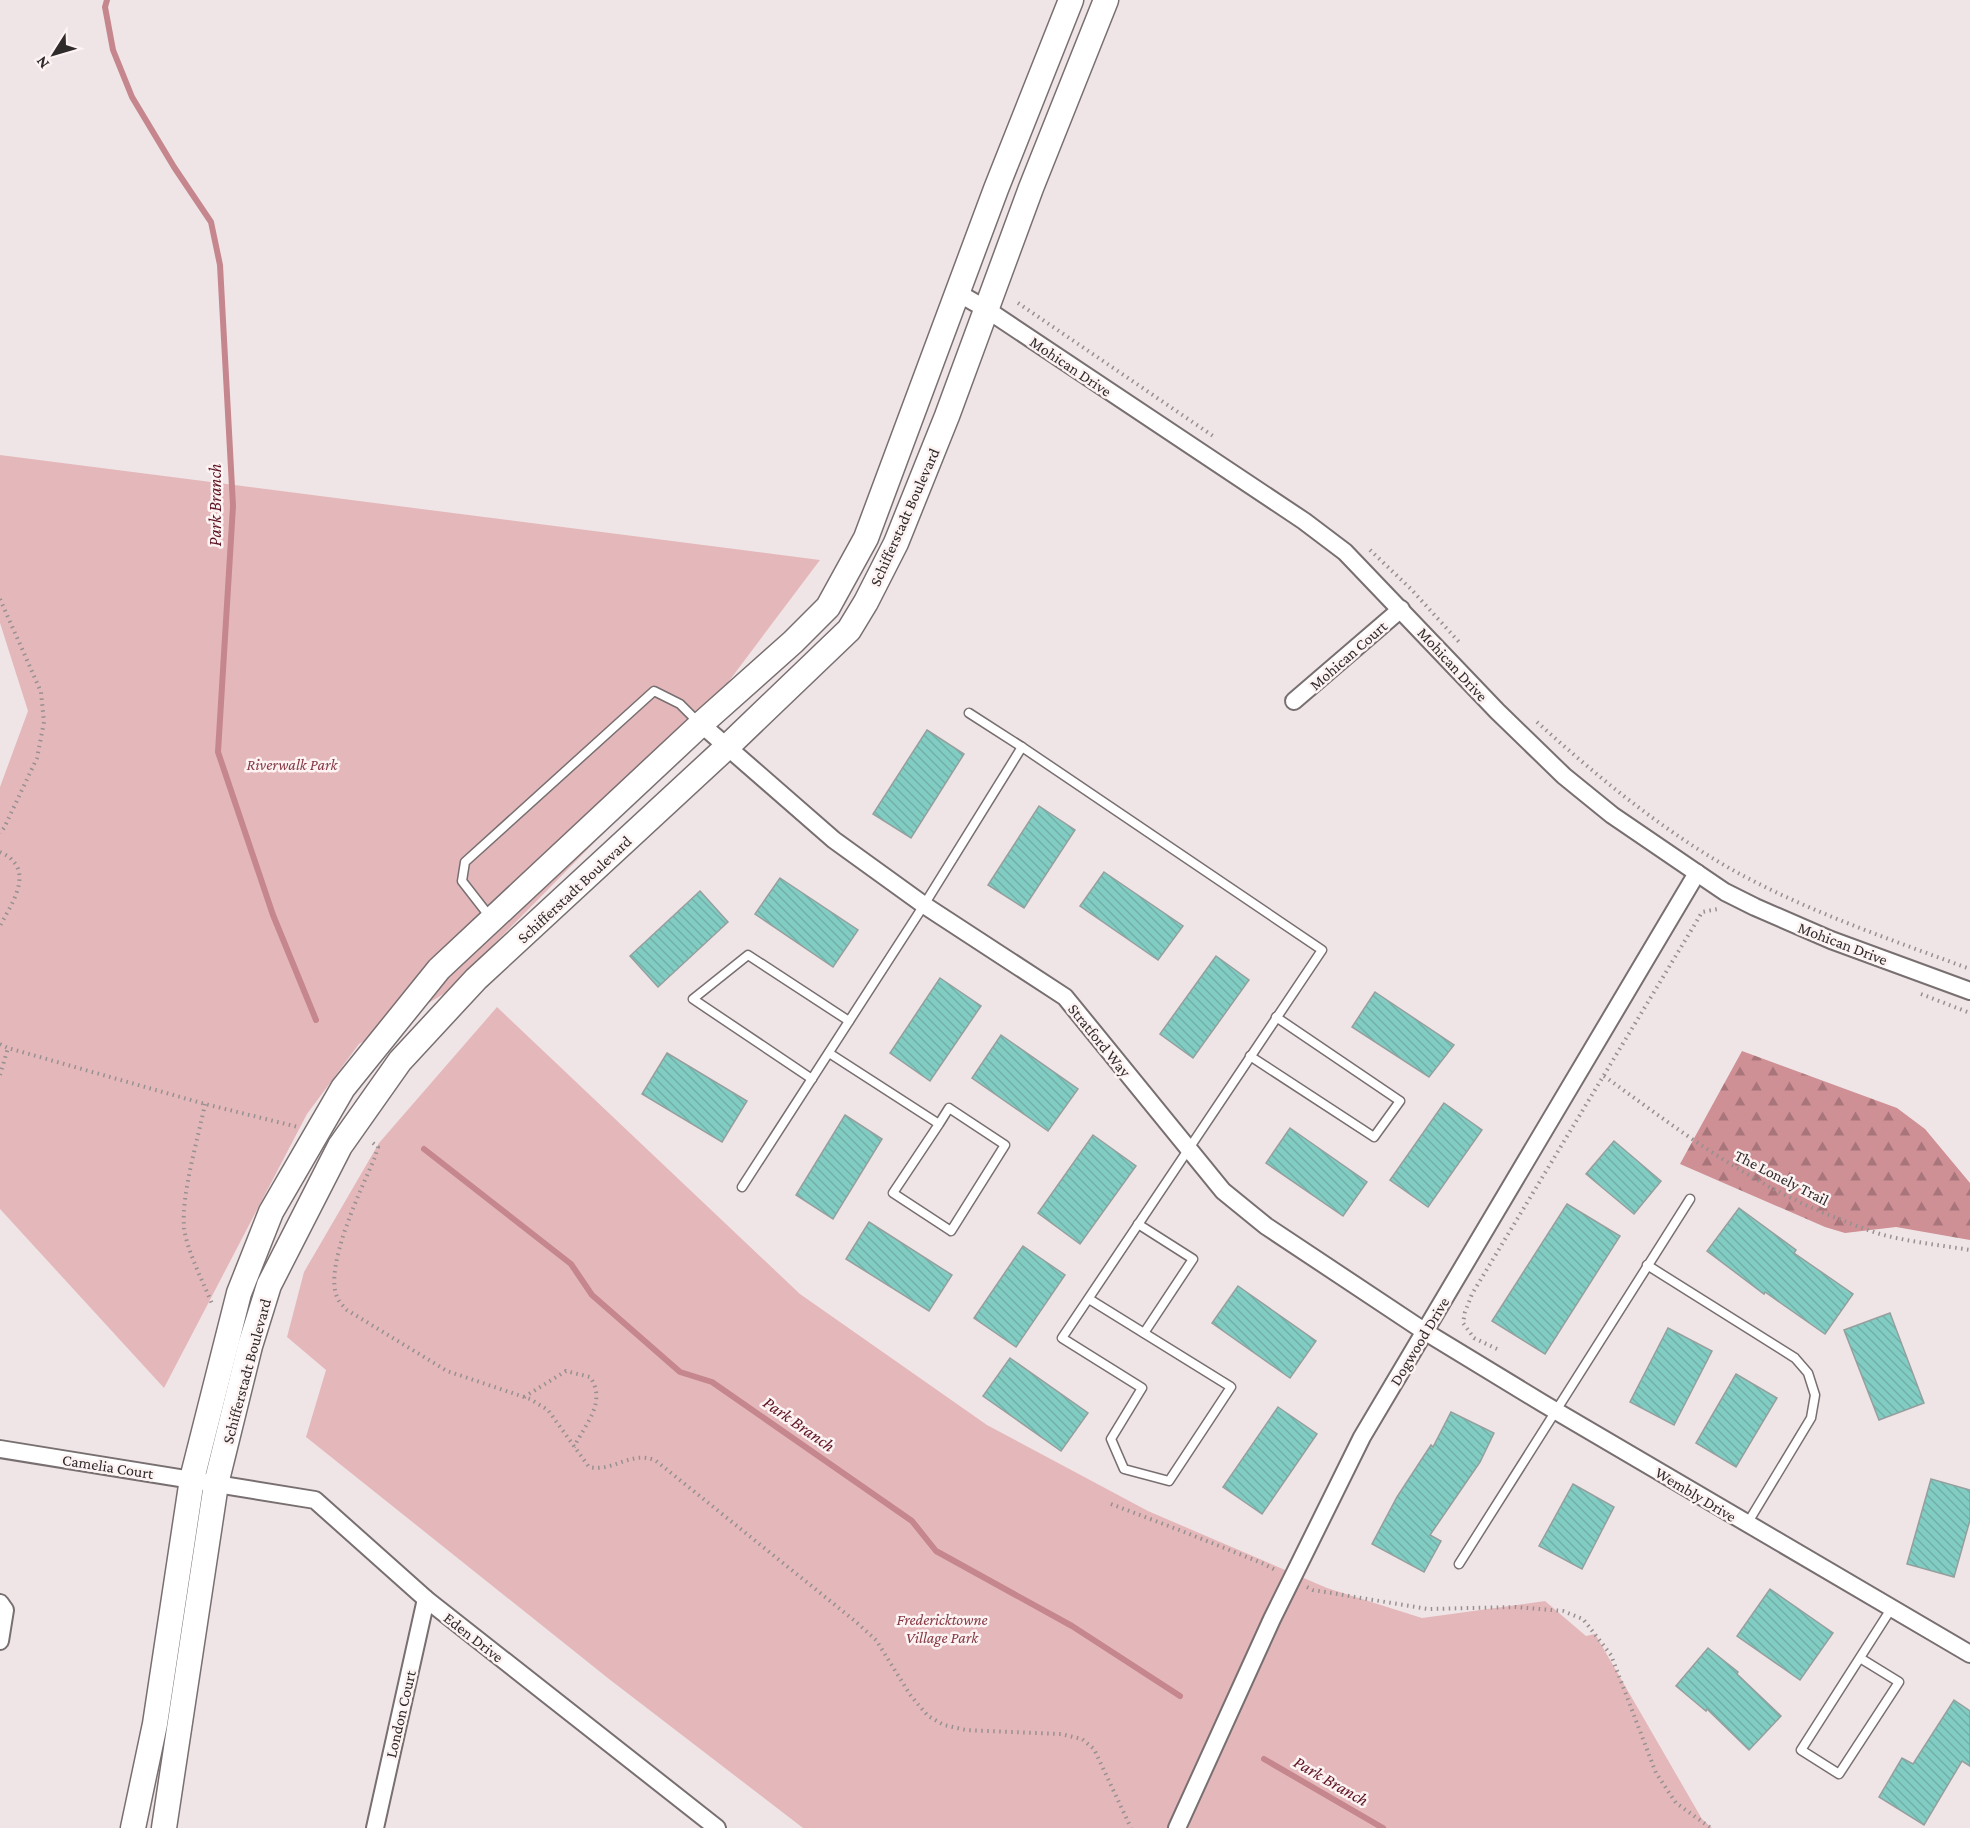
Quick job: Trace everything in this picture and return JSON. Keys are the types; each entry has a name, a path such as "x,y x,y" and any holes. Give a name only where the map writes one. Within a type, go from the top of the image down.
{"main road":[{"name":"Schifferstadt Boulevard","path":"133,1828 155,1724 192,1479 239,1293 271,1212 343,1088 439,969 828,607 866,538 1071,0"},
{"name":"Schifferstadt Boulevard","path":"164,1828 170,1801 216,1484 250,1346 269,1285 340,1146 400,1060 476,979 729,746 849,630 896,543 947,416 1031,188 1106,0"}],"street":[{"name":"Mohican Drive","path":"958,293 986,309 1304,521 1346,552 1497,711 1564,776 1612,815 1696,873 1725,892 1794,924 1970,991"},
{"name":"Mohican Court","path":"1294,701 1401,609"},
{"name":"Stratford Way","path":"701,724 729,746 834,840 924,905 1065,997 1223,1191 1266,1226 1424,1331"},
{"name":"Dogwood Drive","path":"1177,1828 1292,1579 1362,1437 1696,873"},
{"name":"Wembly Drive","path":"1424,1331 1554,1410 1970,1654"},
{"name":"Camelia Court","path":"0,1449 216,1484"},
{"name":"Eden Drive","path":"216,1484 315,1500 426,1599 717,1828"},
{"name":"London Court","path":"375,1828 426,1599"},
{"path":"0,1603 5,1610 0,1641"}],"lane":[{"path":"492,920 462,881 465,862 654,691 680,704 701,724"},
{"path":"969,713 1023,747 1322,950 1062,1338 1142,1388 1112,1439 1124,1469 1169,1481 1230,1387 1089,1299"},
{"path":"742,1187 1023,747"},
{"path":"812,1079 693,999 748,955 849,1021"},
{"path":"1250,1056 1374,1137 1400,1101 1276,1017"},
{"path":"829,1053 939,1124"},
{"path":"949,1108 1005,1144 951,1231 893,1193 939,1124 949,1108"},
{"path":"1459,1564 1554,1410 1690,1198"},
{"path":"1138,1224 1193,1259 1144,1333"},
{"path":"1647,1265 1795,1358 1808,1373 1815,1395 1811,1418 1747,1524"},
{"path":"1860,1658 1899,1682 1839,1774 1801,1750 1860,1658 1892,1609"}],"path":[{"path":"1018,303 1220,441"},
{"path":"1368,547 1411,589 1467,651"},
{"path":"0,599 41,692 44,722 37,758 0,833"},
{"path":"1529,715 1626,800 1738,873 1815,910 1970,969"},
{"path":"0,852 14,860 19,873 19,887 0,926"},
{"path":"1497,1349 1474,1338 1463,1323 1472,1294 1702,912 1720,909 1727,913"},
{"path":"1916,993 1970,1013"},
{"path":"0,1044 205,1104 299,1128"},
{"path":"0,1075 8,1048"},
{"name":"The Lonely Trail","path":"1604,1076 1702,1147 1746,1175 1786,1196 1826,1214 1881,1234 1970,1250"},
{"path":"205,1104 185,1201 184,1229 214,1310"},
{"path":"373,1143 378,1148 375,1158 348,1220 336,1263 334,1283 338,1299 347,1310 447,1371 524,1397 548,1410 589,1467 601,1469 627,1459 645,1456 655,1460 876,1640 899,1679 928,1716 944,1725 966,1730 1060,1734 1082,1739 1094,1749 1131,1828"},
{"path":"524,1397 566,1371 590,1377 597,1387 597,1404 574,1447"},
{"path":"1111,1504 1264,1564 1313,1590 1428,1609 1516,1607 1563,1611 1583,1619 1611,1655 1656,1773 1676,1803 1711,1828"}],"green space":[{"name":"Riverwalk Park","path":"0,455 820,560 650,786 447,992 359,1044 307,1114 164,1388 0,1209 0,787 28,711 0,623"},
{"name":"Fredericktowne Village Park","path":"497,1007 800,1294 987,1425 1148,1511 1327,1588 1422,1618 1545,1601 1586,1636 1595,1634 1702,1819 1712,1828 803,1828 609,1679 306,1437 326,1370 287,1337 304,1272 379,1143"},
{"path":"1742,1051 1897,1108 1925,1129 1970,1183 1970,1240 1896,1227 1845,1233 1825,1227 1680,1164"}],"building":[{"path":"927,730 964,754 911,838 873,814"},
{"path":"1039,806 1075,830 1024,908 988,885"},
{"path":"1104,872 1183,926 1158,960 1080,906"},
{"path":"780,878 858,930 833,967 755,914"},
{"path":"700,891 728,922 658,987 630,956"},
{"path":"1216,956 1249,980 1193,1058 1160,1034"},
{"path":"940,978 981,1006 930,1081 890,1053"},
{"path":"1375,992 1454,1045 1429,1077 1352,1027"},
{"path":"1001,1035 1078,1089 1048,1131 972,1078"},
{"path":"667,1053 747,1101 722,1142 642,1094"},
{"path":"1444,1103 1482,1130 1428,1207 1390,1180"},
{"path":"845,1115 882,1139 833,1219 796,1195"},
{"path":"1290,1128 1367,1182 1343,1216 1266,1163"},
{"path":"1093,1135 1136,1166 1080,1244 1038,1213"},
{"path":"1614,1141 1661,1181 1634,1214 1586,1174"},
{"path":"1567,1204 1620,1236 1545,1354 1492,1321"},
{"path":"1739,1208 1796,1250 1794,1253 1853,1294 1825,1334 1765,1292 1764,1294 1707,1251"},
{"path":"869,1222 952,1275 929,1311 846,1259"},
{"path":"1023,1246 1065,1275 1016,1347 974,1318"},
{"path":"1238,1286 1316,1341 1290,1378 1212,1323"},
{"path":"1890,1313 1924,1403 1879,1420 1844,1330"},
{"path":"1668,1328 1712,1351 1674,1425 1630,1402"},
{"path":"1010,1358 1088,1413 1061,1451 983,1396"},
{"path":"1736,1374 1777,1398 1736,1467 1696,1443"},
{"path":"1278,1407 1317,1434 1262,1514 1223,1487"},
{"path":"1451,1412 1494,1433 1480,1462 1430,1535 1441,1541 1424,1572 1372,1544 1397,1497 1431,1445 1433,1447"},
{"path":"1931,1479 1970,1490 1970,1520 1954,1577 1907,1564"},
{"path":"1573,1484 1614,1507 1582,1569 1539,1546"},
{"path":"1770,1589 1833,1633 1800,1680 1737,1636"},
{"path":"1708,1648 1738,1672 1737,1674 1781,1716 1749,1750 1707,1709 1706,1711 1676,1686"},
{"path":"1954,1700 1970,1711 1970,1766 1962,1761 1924,1825 1879,1797 1902,1758 1913,1764"}],"waterway":[{"name":"Park Branch","path":"107,0 105,7 113,50 132,97 174,167 211,222 220,265 233,506 218,752 273,915 316,1020"},
{"name":"Park Branch","path":"424,1149 571,1264 592,1295 680,1372 712,1382 912,1521 936,1551 1072,1626 1180,1696"},
{"name":"Park Branch","path":"1264,1759 1383,1828"}]}
